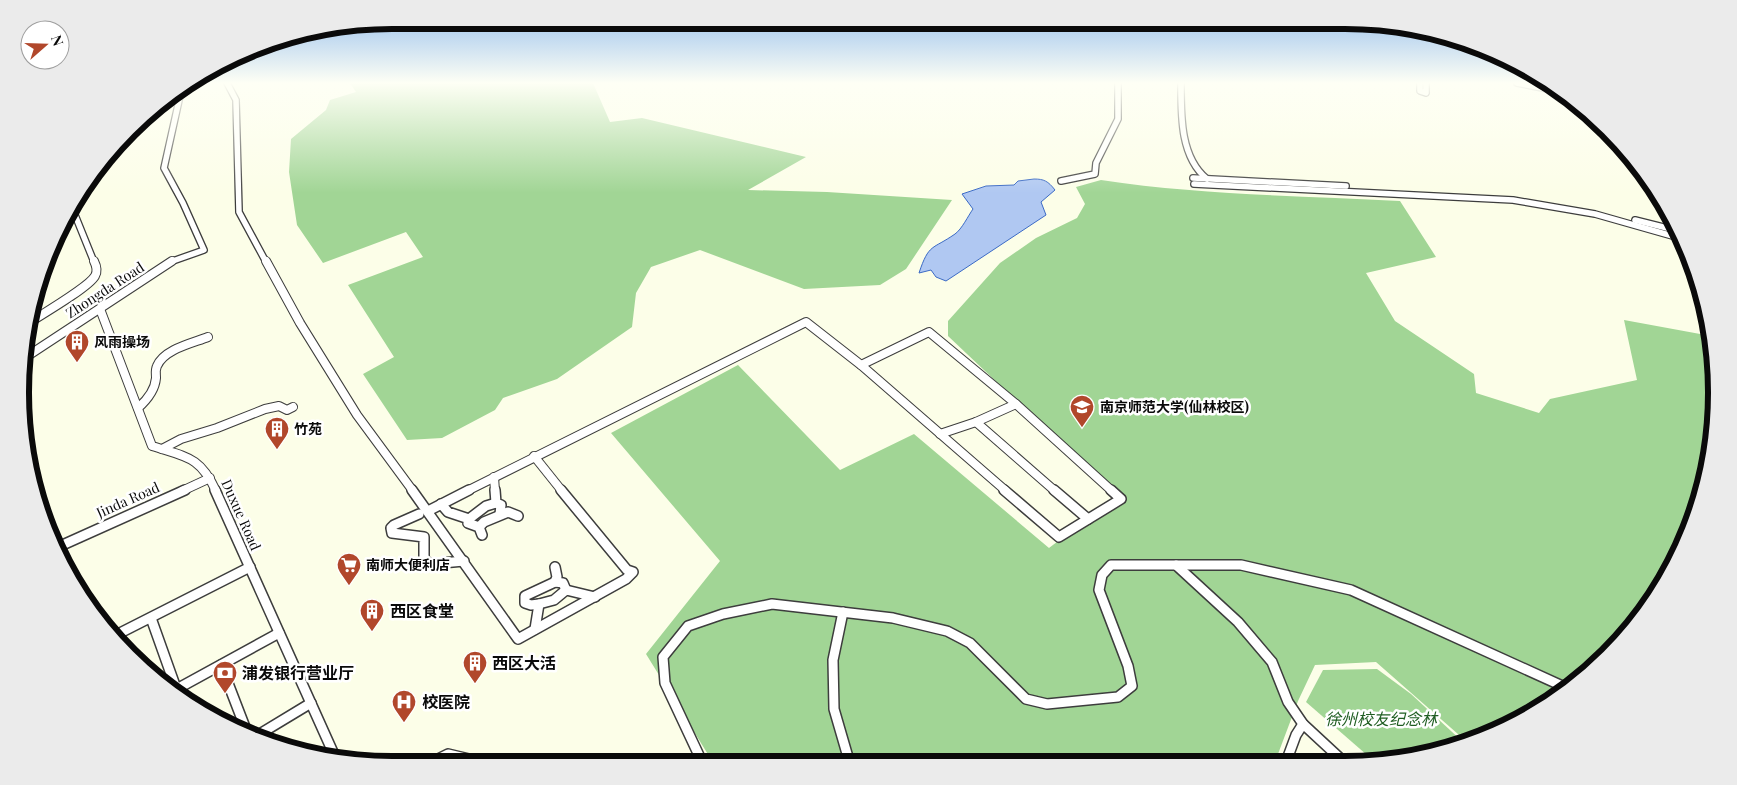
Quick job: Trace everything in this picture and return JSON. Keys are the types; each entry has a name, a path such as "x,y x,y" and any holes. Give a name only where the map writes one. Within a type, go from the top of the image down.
{"street":[{"name":"Zhongda Road","path":"31,354 173,260 204,250 204,244 194,227 185,204 164,168 175,120"},
{"path":"237,120 239,212 300,324 328,369 378,445 464,560 518,639 626,579 633,572 627,570 534,456"},
{"path":"1061,181 1095,174 1096,163 1117,120"},
{"path":"1183,120 1189,150 1195,167 1202,176 1207,178"},
{"path":"1669,229 1571,205 1508,195 1207,178 1194,181 1513,200 1589,213 1673,236"},
{"path":"37,317 87,284 96,275 97,269 74,216"},
{"name":"Duxue Road","path":"100,309 152,446 195,460 210,478 332,751"},
{"path":"428,511 494,476 806,322 860,365 1059,537 1120,499 1016,404 929,332 860,365"},
{"path":"138,408 150,398 155,386 157,366 164,358 179,349 208,338"},
{"path":"940,434 976,422 1016,404"},
{"path":"162,449 181,439 266,409 279,406 287,410 293,407"},
{"path":"976,422 1088,519"},
{"path":"494,476 496,503"},
{"name":"Jinda Road","path":"62,545 210,478"},
{"path":"469,519 486,506 496,503 501,505 500,514"},
{"path":"441,504 448,512 469,519"},
{"path":"469,519 468,523 480,531 481,523 497,518 500,514 511,511 518,516"},
{"path":"419,514 396,522 391,528 392,532 424,537 424,560 431,564 464,560"},
{"path":"699,756 665,683 663,657 688,626 723,614 772,604 893,618 947,630 970,644 1026,699 1047,704 1118,697 1132,686 1128,666 1098,590 1102,575 1111,565 1241,566 1351,590 1560,685"},
{"path":"1176,565 1238,622 1272,662 1288,702 1303,724 1338,756"},
{"path":"120,633 250,567"},
{"path":"555,568 557,577 550,586 522,592 525,603 531,605 554,600 566,590"},
{"path":"555,582 563,583 566,590"},
{"path":"566,590 595,597"},
{"path":"536,629 539,604"},
{"path":"843,612 833,660 834,708 848,756"},
{"path":"151,618 174,683"},
{"path":"180,688 279,633"},
{"path":"221,665 244,725"},
{"path":"262,732 311,703"},
{"path":"1288,756 1296,735 1303,724"},
{"path":"444,756 448,754 456,756"}],"green space":[{"path":"314,120 609,120 610,122 649,120 806,157 748,190 827,192 952,200 906,269 880,285 804,289 700,250 651,267 636,293 632,327 557,379 503,398 495,410 442,438 407,440 363,374 394,357 348,285 423,257 406,232 323,263 297,225 289,172 291,139"},
{"path":"1101,180 1213,192 1400,201 1436,257 1366,273 1395,321 1474,374 1476,393 1539,413 1550,399 1637,380 1624,320 1703,335 1707,369 1707,416 1705,440 1696,487 1681,532 1671,553 1647,595 1633,614 1602,650 1547,695 1505,719 1461,737 1376,662 1315,665 1298,701 1278,756 709,756 646,654 720,561 611,433 738,365 840,470 914,434 1049,548 1117,496 948,336 948,321 1000,263 1036,238 1077,218 1085,204 1076,187"},
{"name":"徐州校友纪念林","path":"1377,669 1411,694 1458,738 1415,749 1367,755 1306,702 1323,670"}],"water":[{"path":"1034,179 1046,181 1055,190 1041,202 1046,215 946,281 936,277 931,270 919,273 922,263 932,248 958,232 973,209 962,194 986,186 1014,185 1018,181"}],"place":[{"name":"风雨操场","path":"77,363"},
{"name":"南京师范大学(仙林校区)","path":"1082,428"},
{"name":"竹苑","path":"277,450"},
{"name":"南师大便利店","path":"349,586"},
{"name":"西区食堂","path":"372,632"},
{"name":"西区大活","path":"475,684"},
{"name":"浦发银行营业厅","path":"225,694"},
{"name":"校医院","path":"404,723"}]}
